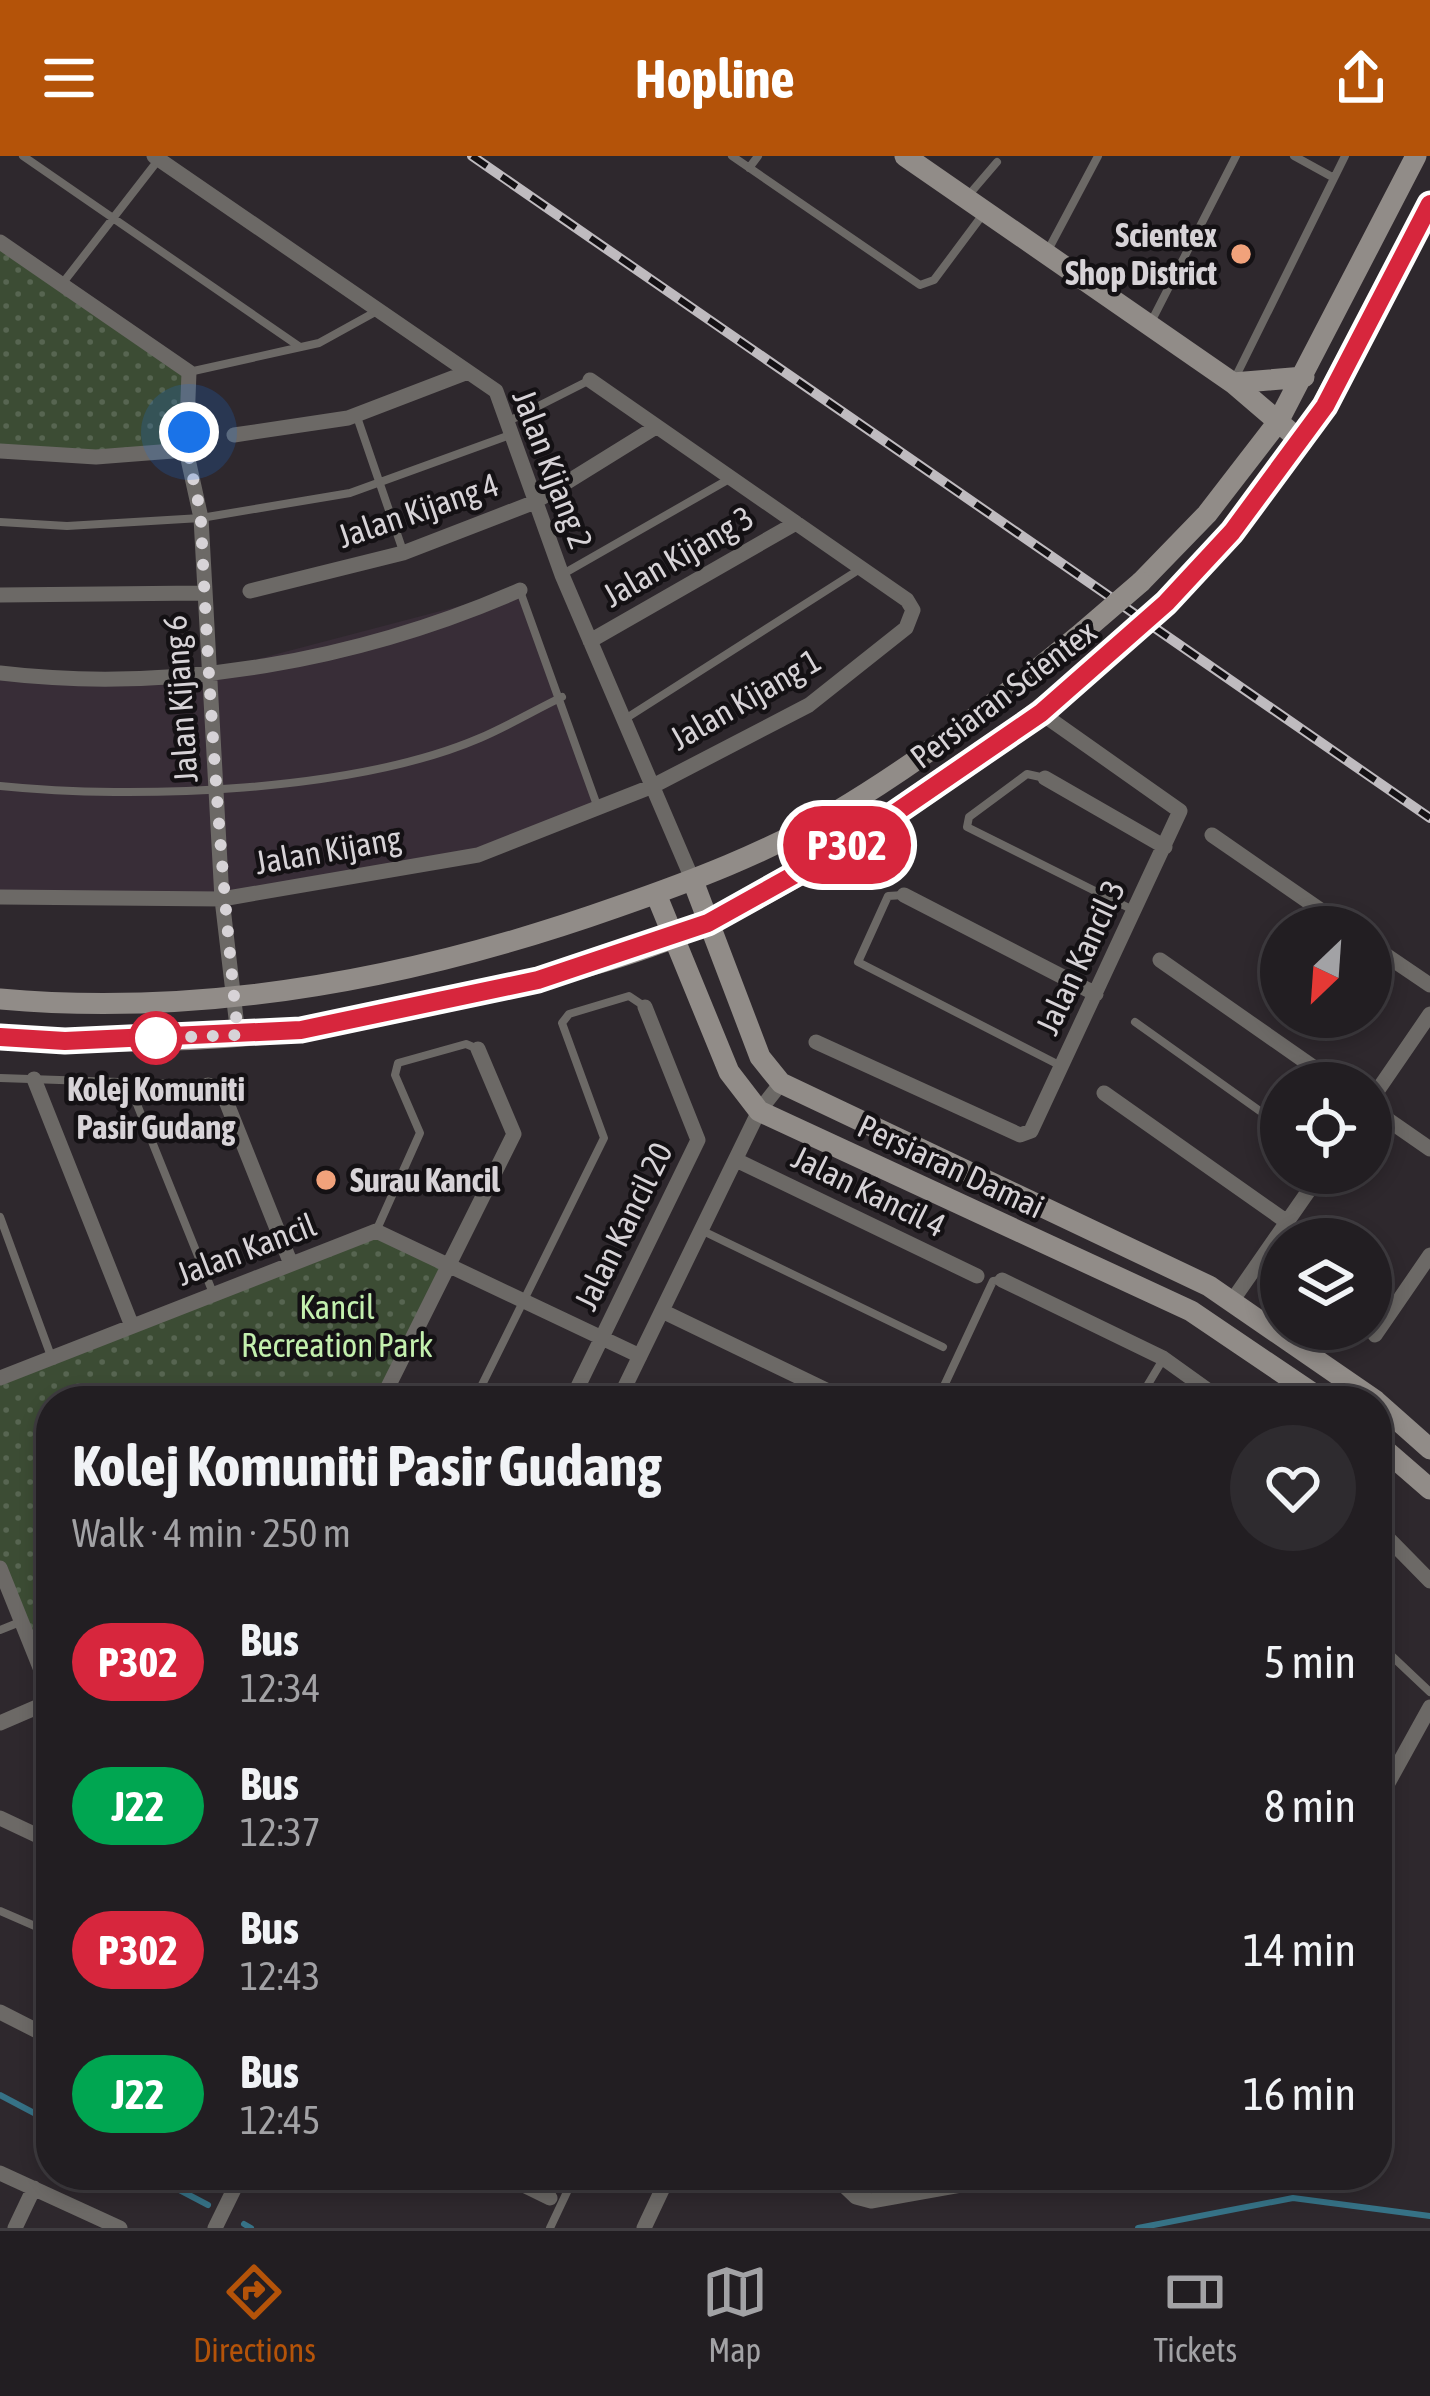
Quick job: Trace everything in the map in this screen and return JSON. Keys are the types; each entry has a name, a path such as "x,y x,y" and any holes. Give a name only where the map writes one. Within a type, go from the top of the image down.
{"main road":[{"path":"904,156 1233,383 1302,442"},
{"name":"Persiaran Scientex","path":"0,999 133,1004 295,993 521,941 693,881 796,833 891,777 1084,631 1208,514 1278,422 1416,156"},
{"name":"Persiaran Scientex","path":"0,1037 65,1041 301,1030 538,980 708,923 853,842 1041,713 1166,603 1232,532 1302,442 1430,204"},
{"path":"1233,383 1304,377"},
{"path":"693,881 760,1057 782,1083"},
{"name":"Persiaran Damai","path":"656,894 729,1072 760,1111 1191,1311 1302,1386"},
{"name":"Persiaran Damai","path":"782,1083 1232,1300 1355,1386"},
{"name":"Persiaran Damai","path":"1392,1414 1430,1448"},
{"path":"1392,1456 1430,1489"}],"street":[{"name":"Jalan Kijang 2","path":"156,158 496,391 562,575 693,881"},
{"path":"0,242 189,372"},
{"name":"Jalan Kijang 6","path":"189,372 186,450 201,518 222,899 238,1035"},
{"path":"234,435 356,414 468,372"},
{"path":"590,380 861,568"},
{"name":"Jalan Kijang 4","path":"250,591 404,553 535,502 656,427"},
{"path":"0,451 97,457 186,450"},
{"name":"Jalan Kijang 3","path":"590,641 796,523"},
{"name":"Jalan Kijang 1","path":"653,786 808,705 906,628 913,610 907,600 861,568"},
{"path":"0,673 47,678 208,672 348,650 440,625 520,590"},
{"path":"0,595 46,599 202,592"},
{"name":"Jalan Kancil 3","path":"816,1042 1028,1135 1178,819 1177,805 1041,713"},
{"path":"1045,778 1165,847"},
{"name":"Jalan Kijang","path":"0,897 222,899 478,856 653,786"},
{"path":"1212,835 1315,906"},
{"path":"904,895 1096,994"},
{"path":"1392,959 1430,985"},
{"path":"1160,960 1306,1062"},
{"name":"Jalan Kancil 20","path":"579,1386 698,1140 645,1007"},
{"path":"1392,1072 1430,1014"},
{"path":"389,1386 515,1130 478,1049"},
{"path":"34,1079 133,1326"},
{"path":"625,1386 760,1111 782,1083"},
{"path":"208,1085 222,1091 291,1264"},
{"path":"1105,1093 1281,1218"},
{"path":"1392,1120 1430,1149"},
{"name":"Jalan Kancil 4","path":"736,1160 977,1276"},
{"path":"376,1231 640,1356"},
{"name":"Jalan Kancil","path":"0,1378 376,1231"},
{"path":"1392,1310 1430,1255"},
{"path":"1232,1300 1260,1260"},
{"path":"1002,1280 1163,1358 1202,1386"},
{"path":"662,1311 818,1386"},
{"path":"1392,1542 1430,1581"},
{"path":"0,1568 36,1659"},
{"path":"0,1723 36,1705"},
{"path":"1392,1775 1430,1707"},
{"path":"0,1818 36,1835"},
{"path":"0,2012 36,2030"},
{"path":"0,2173 34,2188 15,2228"},
{"path":"38,2190 118,2228"},
{"path":"215,2228 234,2190"},
{"path":"533,2190 550,2198"},
{"path":"644,2228 662,2190"},
{"path":"849,2190 872,2201 933,2190"}],"lane":[{"path":"23,156 300,347"},
{"path":"732,156 920,285 934,280 986,212"},
{"path":"749,168 758,156"},
{"path":"1046,253 1098,156"},
{"path":"1149,325 1236,156"},
{"path":"1294,156 1334,178"},
{"path":"1233,383 1345,156"},
{"path":"62,285 156,158"},
{"path":"966,198 997,162"},
{"path":"189,372 319,343 378,310"},
{"path":"0,522 67,526 201,518 350,494 509,428 590,380"},
{"path":"356,414 404,553"},
{"path":"562,575 731,478"},
{"path":"624,719 768,633 861,568"},
{"path":"520,590 599,810"},
{"path":"0,786 100,792 296,781 441,751 562,697"},
{"path":"1045,778 1027,774 970,817 967,827 1135,911"},
{"path":"904,895 888,896 858,962 1062,1066"},
{"path":"481,1386 604,1138 562,1023 569,1014 629,996 640,998 645,1007"},
{"path":"1135,1022 1260,1111"},
{"path":"376,1231 420,1133 395,1075 398,1063 466,1044 478,1049"},
{"path":"0,1078 208,1085"},
{"path":"128,1082 214,1294"},
{"path":"0,1217 52,1358"},
{"path":"701,1231 943,1347"},
{"path":"944,1386 993,1281 1002,1280"},
{"path":"1147,1386 1163,1358"},
{"path":"0,1630 22,1622"},
{"path":"1392,1656 1430,1692"},
{"path":"0,1911 36,1927"},
{"path":"550,2228 567,2190"}],"shaded area":[{"path":"520,590 599,810 478,855 222,899 0,897 0,673 208,672"}],"green space":[{"path":"0,243 189,372 186,450 0,451"},
{"name":"Kancil Recreation Park","path":"376,1231 452,1265 389,1386 36,1386 36,1644 0,1562 0,1378"}],"waterway":[{"path":"0,2095 36,2114"},
{"path":"180,2190 208,2205"},
{"path":"1138,2228 1293,2198 1430,2216"},
{"path":"244,2224 251,2228"}],"railway":[{"path":"472,156 1430,818"}],"bus line":[{"name":"P302","path":"0,1037 65,1041 301,1030 538,980 708,923 853,842 1041,713 1166,603 1232,532 1325,406 1430,204"}],"place":[{"name":"Scientex Shop District","path":"1241,254"},
{"name":"Kolej Komuniti Pasir Gudang","path":"156,1038"},
{"name":"Surau Kancil","path":"326,1180"}],"route":[{"path":"156,1038 152,1038 238,1035 222,899 201,518 186,450 189,432"}]}
